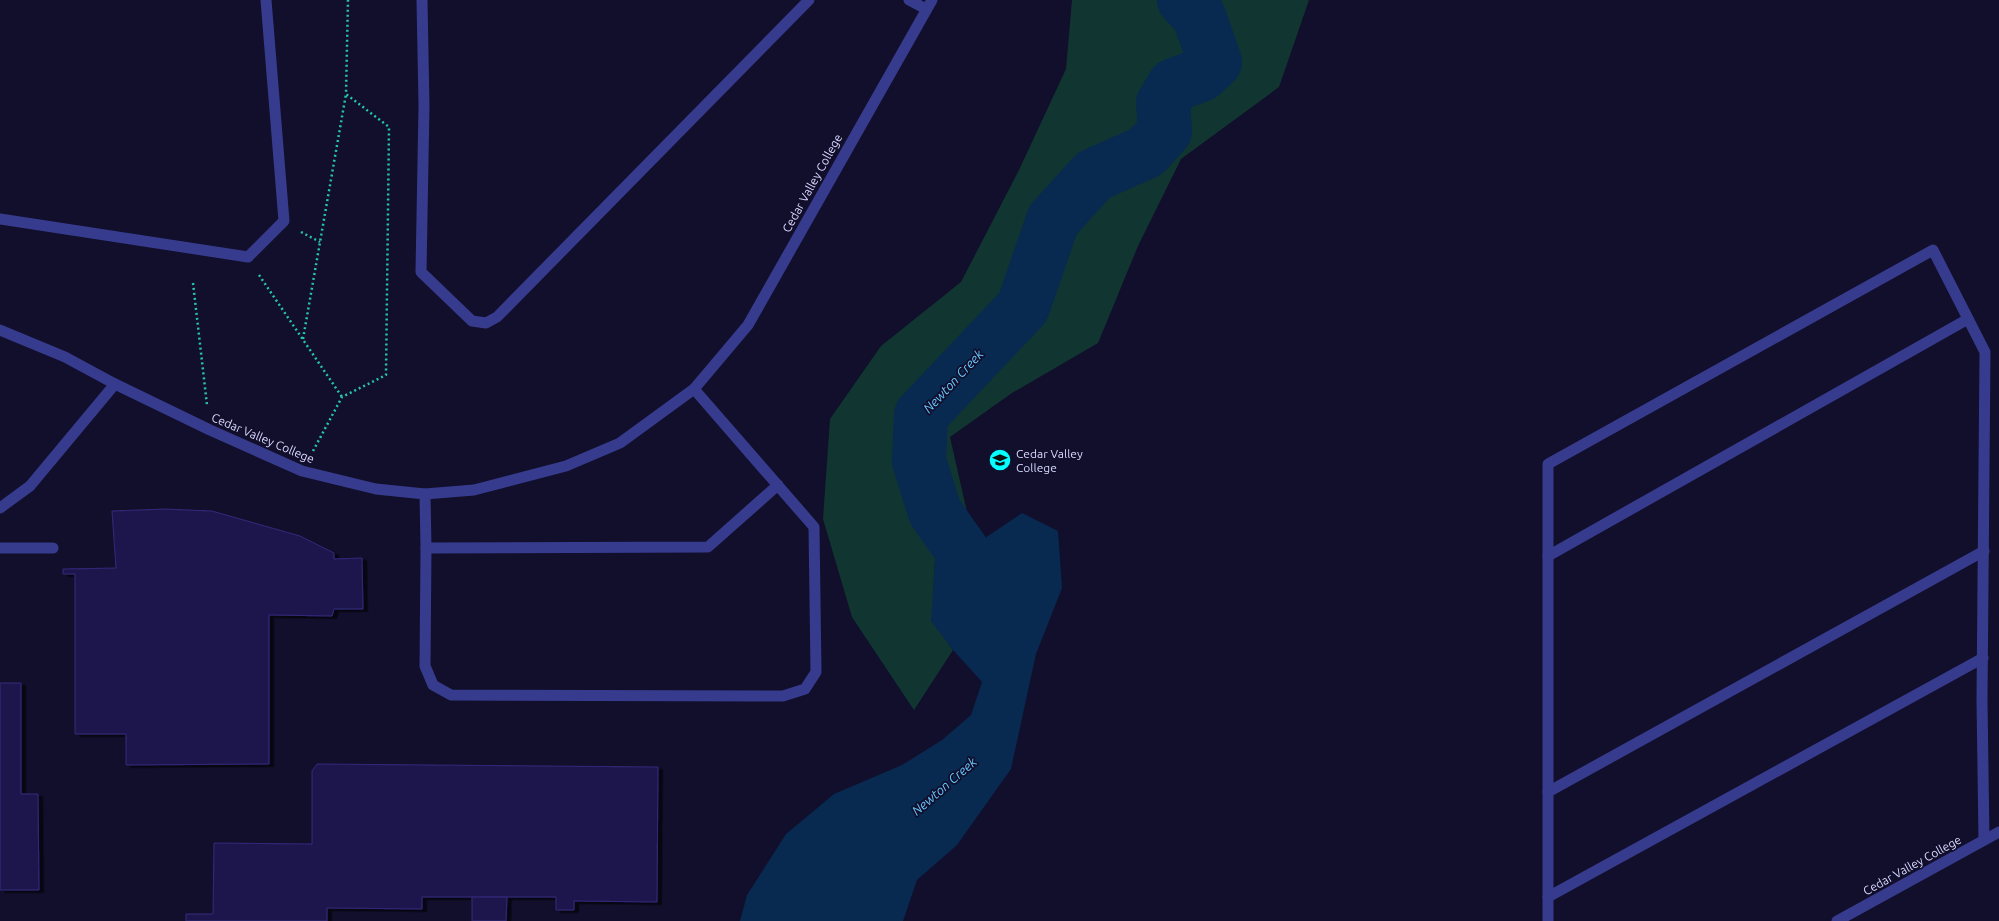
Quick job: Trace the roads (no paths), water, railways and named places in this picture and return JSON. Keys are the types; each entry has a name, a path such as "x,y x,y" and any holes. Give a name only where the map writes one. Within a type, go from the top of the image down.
{"lane":[{"path":"0,219 248,257 284,221 266,0"},
{"path":"422,0 424,106 421,272 472,322 486,323 497,317 809,0"},
{"path":"909,0 929,4"},
{"name":"Cedar Valley College","path":"0,330 65,357 115,384 210,430 302,471 376,489 425,494 474,490 566,466 620,442 694,389 748,325 929,4"},
{"path":"1548,921 1548,464 1934,250 1985,352 1983,658 1984,840"},
{"path":"1548,556 1968,319"},
{"path":"0,508 30,486 115,384"},
{"path":"425,494 425,666 433,685 451,695 783,696 805,689 816,672 814,527 694,389"},
{"path":"426,548 708,547 778,485"},
{"path":"0,548 53,548"},
{"path":"1548,792 1984,551"},
{"path":"1548,897 1983,658"},
{"name":"Cedar Valley College","path":"1838,921 1999,832"}],"water":[{"path":"1022,513 1058,531 1062,588 1036,654 1011,769 957,845 917,880 903,921 740,921 747,895 786,834 834,794 902,765 942,740 971,715 982,682 953,650 931,621 935,560 985,538"}],"waterway":[{"name":"Newton Creek","path":"1004,610 935,512 919,461 921,415 1023,307 1053,220 1094,175 1146,152 1165,131 1163,103 1174,85 1201,75 1215,62 1199,16 1184,0"}],"place":[{"name":"Cedar Valley College","path":"1000,460"}]}
